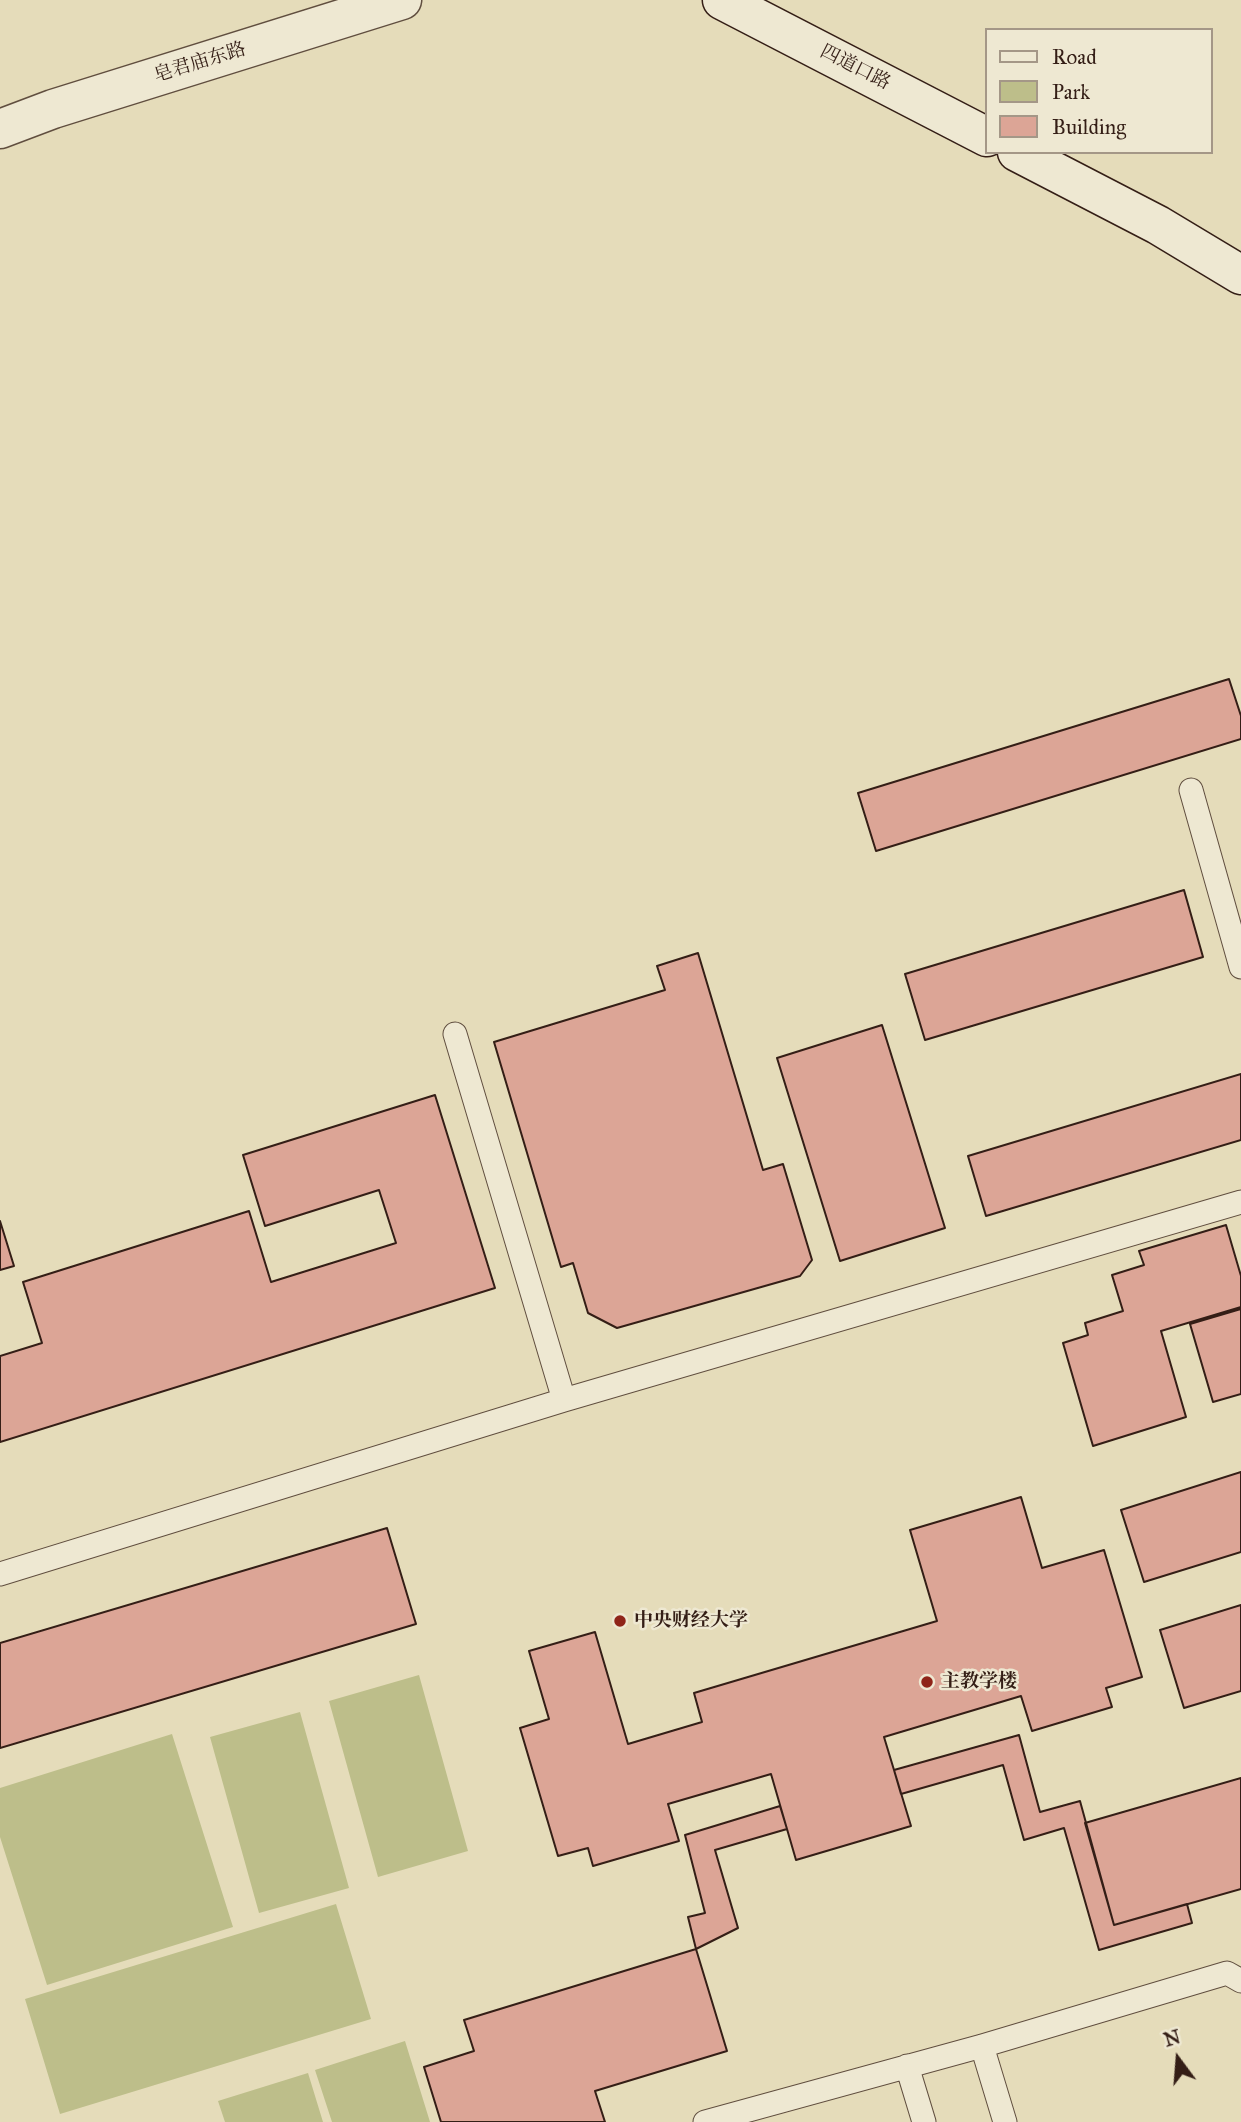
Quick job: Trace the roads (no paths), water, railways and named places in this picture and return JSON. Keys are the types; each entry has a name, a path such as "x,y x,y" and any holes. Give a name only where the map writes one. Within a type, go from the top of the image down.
{"street":[{"name":"皂君庙东路","path":"0,130 53,109 402,0"},
{"name":"四道口路","path":"722,0 986,136"},
{"path":"1021,154 1158,225 1241,275"}],"lane":[{"path":"1191,790 1241,967"},
{"path":"454,1034 564,1400"},
{"path":"0,1574 564,1400 1241,1202"},
{"path":"705,2122 982,2046 1227,1973 1241,1981"},
{"path":"982,2046 1005,2122"},
{"path":"907,2066 924,2122"}],"place":[{"name":"中央财经大学","path":"620,1621"},
{"name":"主教学楼","path":"927,1682"}]}
